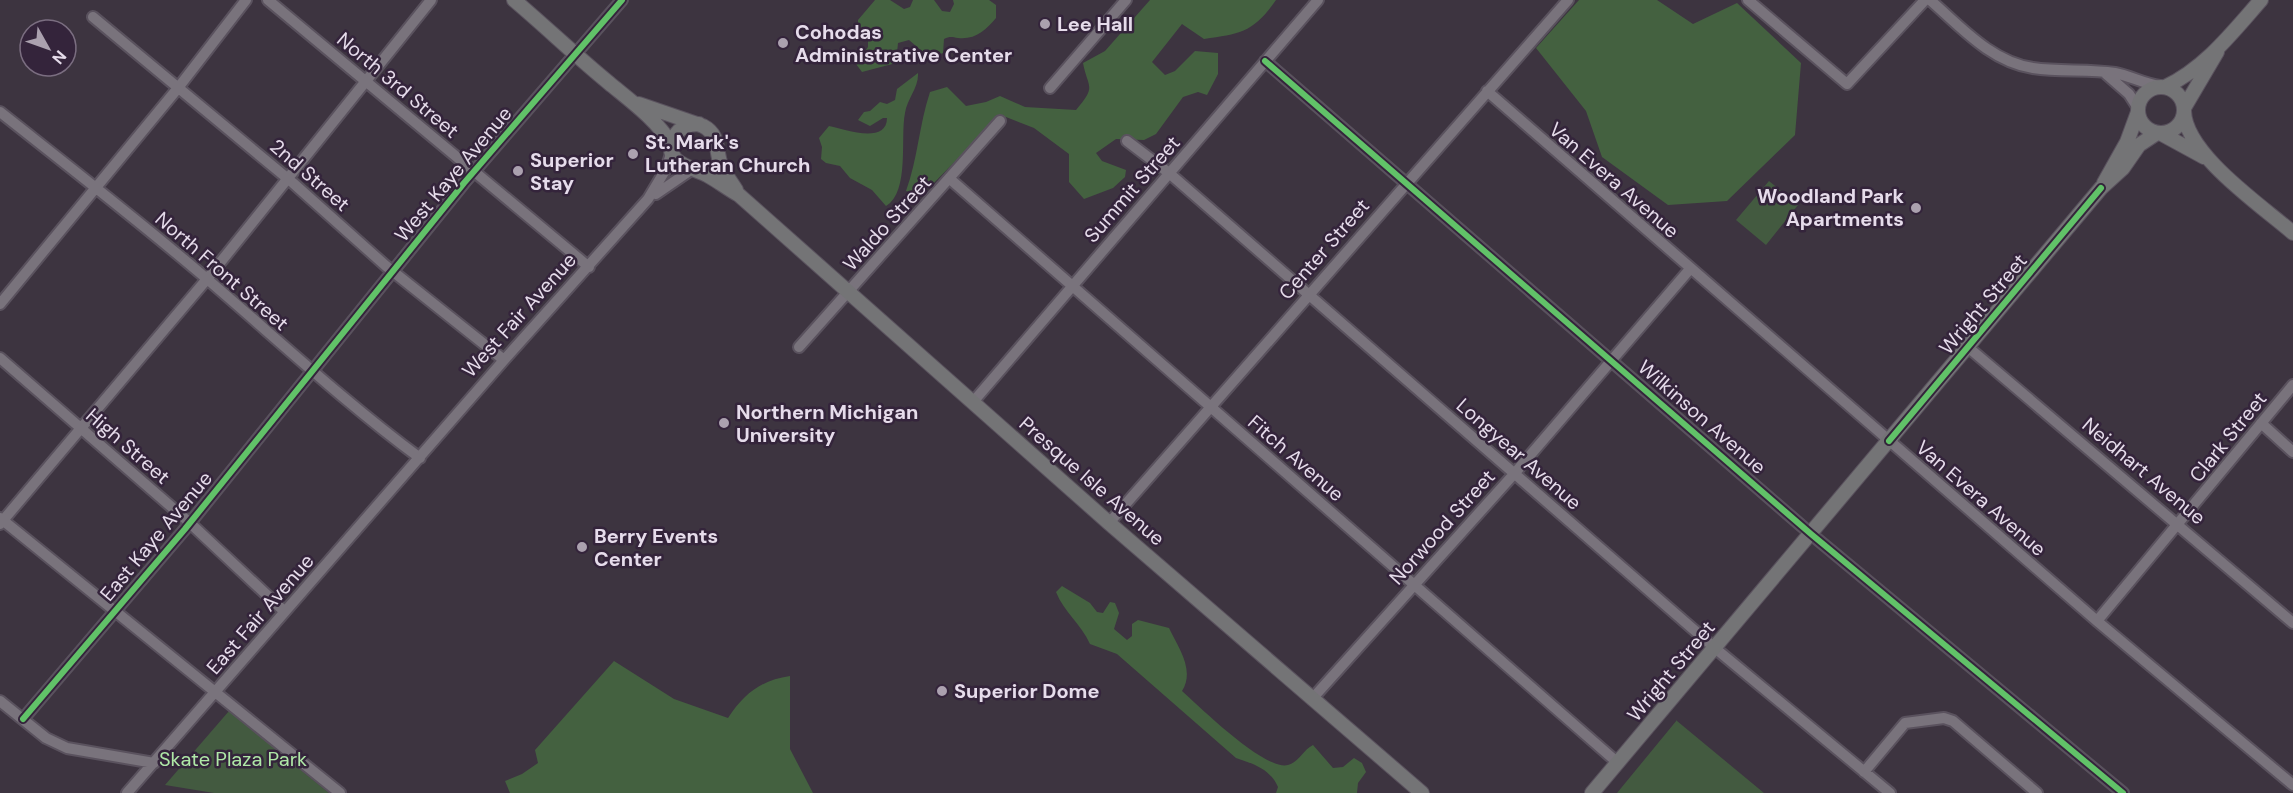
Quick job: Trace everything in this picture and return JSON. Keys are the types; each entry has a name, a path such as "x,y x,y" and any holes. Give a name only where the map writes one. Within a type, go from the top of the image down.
{"main road":[{"name":"Presque Isle Avenue","path":"514,0 609,84 637,103 699,124 712,132 720,164 739,195"},
{"path":"2261,0 2217,50 2189,73 2162,87 2146,92 2139,101 2138,110 2144,126 2208,159 2293,232"},
{"path":"2158,133 2177,126 2217,50"},
{"path":"2162,87 2176,92 2184,109 2186,127 2208,159"},
{"name":"Presque Isle Avenue","path":"637,103 672,148 679,164 739,195 1109,523 1422,793"},
{"name":"Wright Street","path":"2102,188 2134,126 2138,110"},
{"name":"West Fair Avenue","path":"672,148 680,129 699,124"},
{"name":"Wright Street","path":"1592,793 1716,649 2102,188 2120,172 2139,145 2158,133"},
{"name":"West Fair Avenue","path":"693,170 710,163 716,155 717,145"}],"street":[{"path":"0,304 178,88 246,0"},
{"name":"North 3rd Street","path":"267,0 589,267"},
{"path":"340,793 1,521 81,430 207,279 431,0"},
{"name":"West Kaye Avenue","path":"312,371 474,172 622,0"},
{"path":"1050,88 1126,0"},
{"name":"Summit Street","path":"973,402 1318,0"},
{"name":"Center Street","path":"1109,523 1568,0"},
{"path":"1748,0 1848,84 1925,0"},
{"path":"1930,0 1978,41 2010,61 2033,68 2087,69 2118,74 2162,87"},
{"name":"2nd Street","path":"93,17 287,178 393,272 504,360"},
{"name":"Wilkinson Avenue","path":"1265,62 1811,534 2123,793"},
{"path":"2105,73 2129,94 2138,110"},
{"name":"Van Evera Avenue","path":"1487,91 2097,621 2293,785"},
{"name":"North Front Street","path":"0,112 207,279 312,371 420,458"},
{"name":"Waldo Street","path":"799,347 1000,121"},
{"name":"Longyear Avenue","path":"1127,141 1169,173 1716,649 1890,793"},
{"name":"West Fair Avenue","path":"420,458 648,199 666,169 672,148"},
{"name":"West Fair Avenue","path":"648,199 693,170"},
{"name":"Fitch Avenue","path":"950,179 1618,763"},
{"name":"Norwood Street","path":"1312,699 1514,474 1690,269"},
{"name":"Neidhart Avenue","path":"1969,348 2180,524 2293,623"},
{"name":"High Street","path":"0,358 190,523 284,611"},
{"name":"East Kaye Avenue","path":"23,719 190,523 312,371"},
{"name":"Clark Street","path":"2097,621 2180,524 2293,385"},
{"path":"2261,423 2293,452"},
{"name":"East Fair Avenue","path":"127,793 420,458"},
{"path":"0,701 46,738 67,748 154,763"},
{"path":"1864,772 1905,723 1944,718 1953,721 2037,793"}],"green space":[{"path":"875,0 890,0 904,9 910,7 913,0 934,0 942,11 950,12 954,4 953,0 989,0 996,5 996,18 975,36 944,39 943,53 930,58 909,40 898,43 896,63 862,72 856,64 868,47 868,38 858,27 858,20"},
{"path":"1150,0 1276,0 1261,19 1246,30 1237,33 1204,39 1182,24 1152,62 1165,75 1175,71 1195,51 1218,53 1218,74 1207,95 1198,92 1183,97 1156,134 1144,140 1116,139 1096,153 1102,161 1126,170 1125,177 1113,188 1084,199 1069,182 1069,154 1034,128 1006,117 990,126 922,195 906,191 930,92 947,87 966,106 986,102 1000,96 1025,107 1076,110 1089,91 1083,63 1105,51"},
{"path":"1579,0 1657,0 1693,24 1737,3 1801,63 1795,135 1727,201 1668,205 1602,157 1586,111 1536,48"},
{"path":"918,73 917,83 905,113 901,177 894,199 886,206 872,190 850,178 840,166 826,163 821,159 822,147 819,138 829,126 863,133 880,131 885,126 887,118 870,126 858,120 864,112 870,111 880,102 887,104 895,100 897,89"},
{"path":"1769,181 1798,205 1766,245 1736,220"},
{"path":"1062,586 1090,603 1097,612 1103,613 1110,602 1115,603 1119,613 1114,629 1127,640 1132,636 1132,624 1138,620 1169,628 1186,667 1186,683 1182,691 1234,737 1264,758 1278,764 1288,765 1313,745 1333,768 1343,767 1354,758 1362,763 1366,772 1358,783 1357,793 1276,793 1278,787 1266,771 1236,758 1117,654 1090,644 1059,599 1056,592"},
{"path":"614,661 674,699 728,718 740,702 754,690 770,681 790,676 790,749 813,793 510,793 505,781 522,774 538,763 535,750"},
{"name":"Skate Plaza Park","path":"229,711 329,793 214,793 165,785"},
{"path":"1677,721 1764,793 1617,793"}],"cycle path":[{"path":"23,719 185,529 464,183 622,0"},
{"path":"1265,61 1811,534 2123,793"},
{"path":"1889,441 2101,188"}],"place":[{"name":"Lee Hall","path":"1045,24"},
{"name":"Cohodas Administrative Center","path":"783,43"},
{"name":"St. Mark's Lutheran Church","path":"633,154"},
{"name":"Superior Stay","path":"518,171"},
{"name":"Woodland Park Apartments","path":"1916,208"},
{"name":"Northern Michigan University","path":"724,423"},
{"name":"Berry Events Center","path":"582,547"},
{"name":"Superior Dome","path":"942,691"}]}
